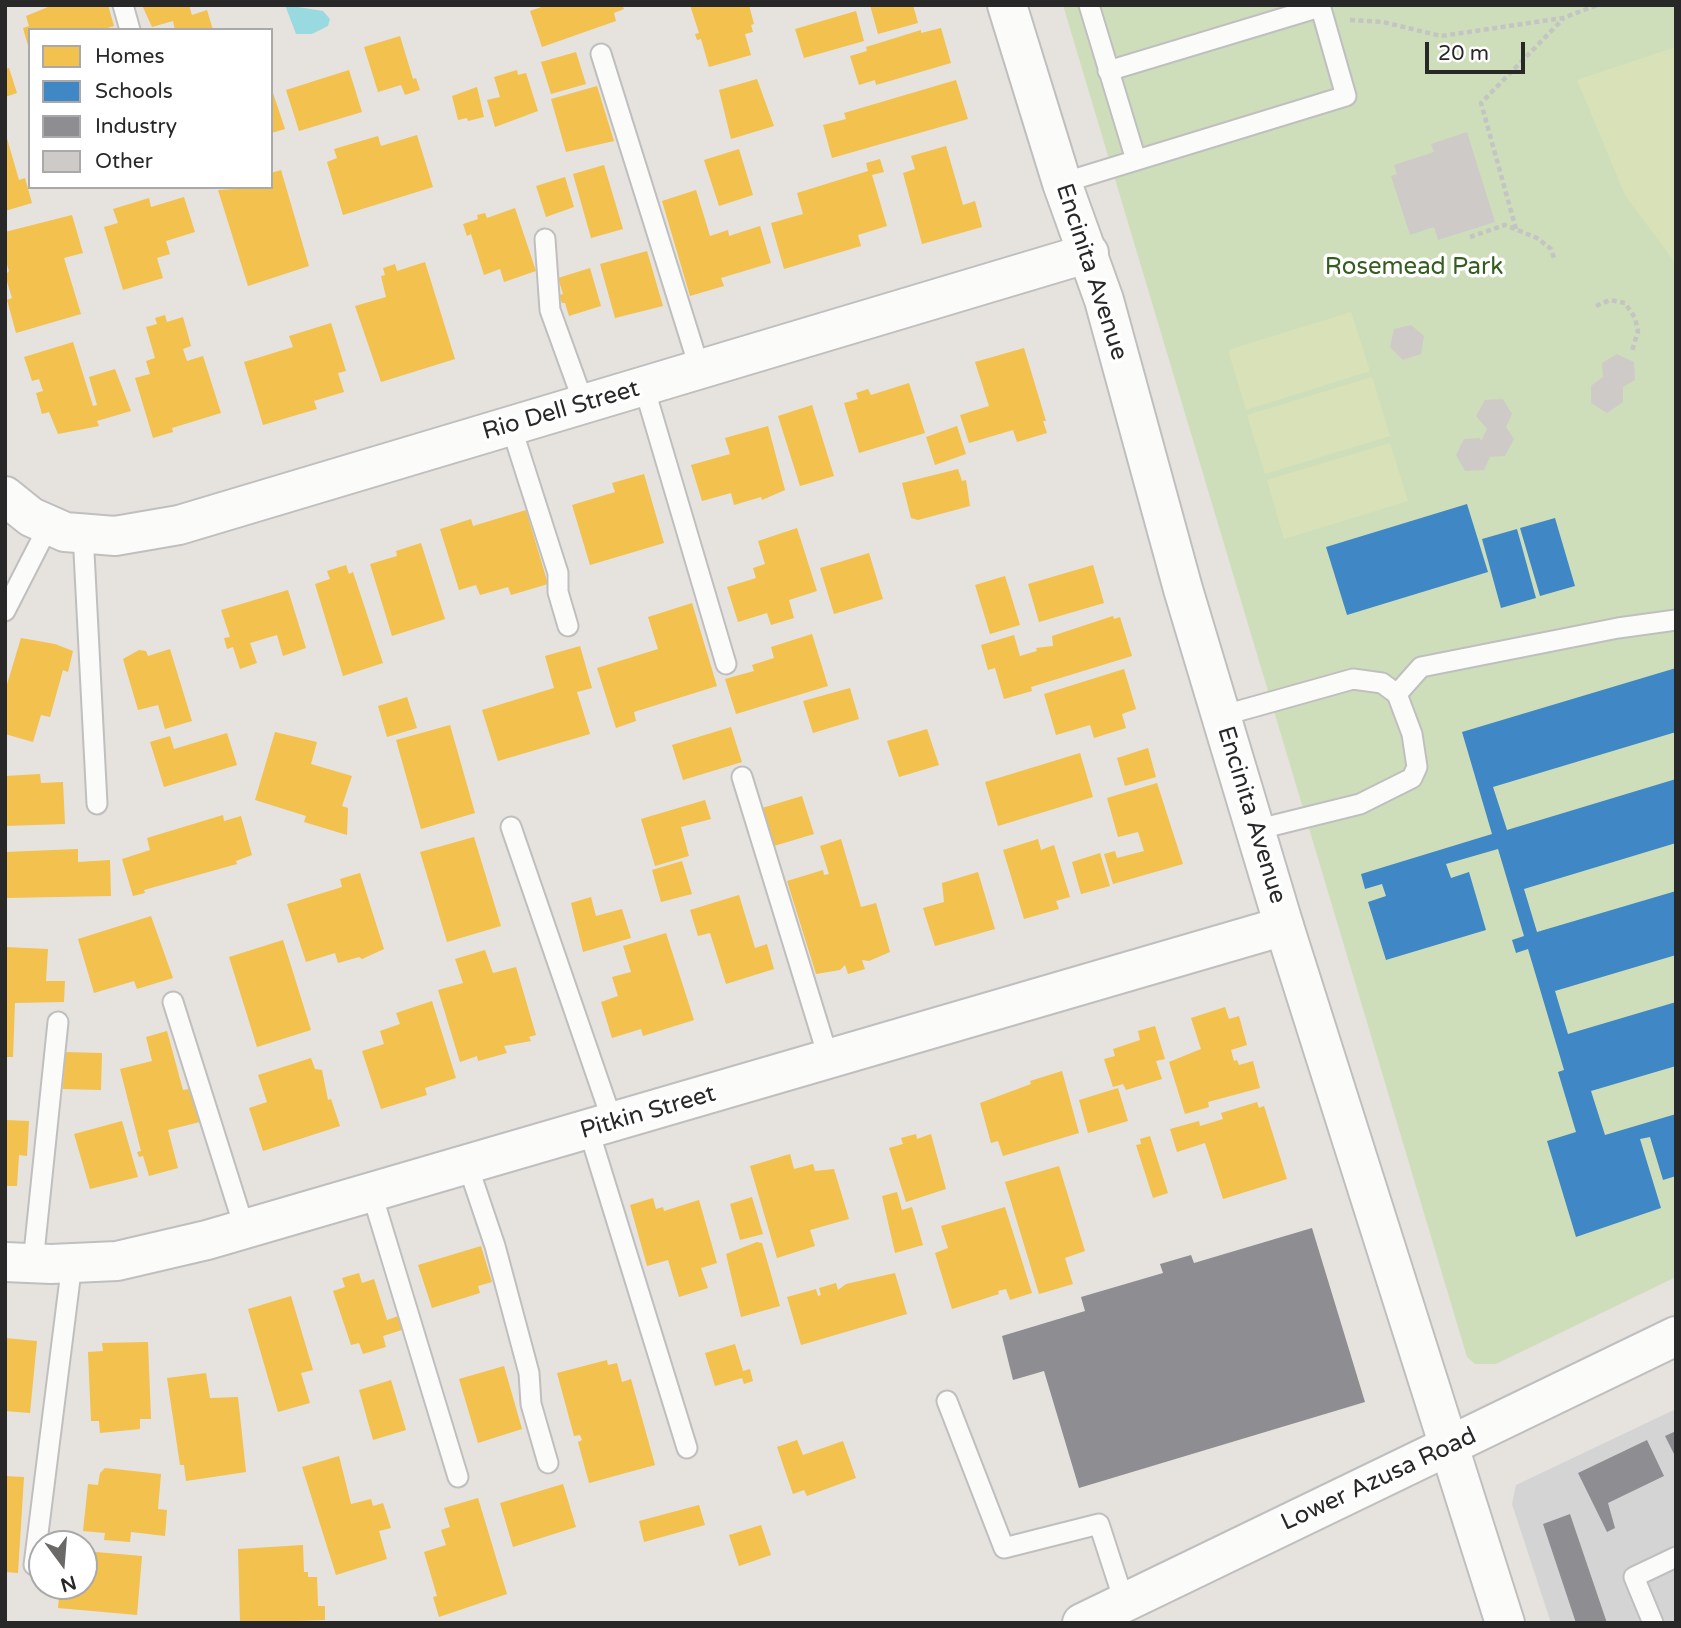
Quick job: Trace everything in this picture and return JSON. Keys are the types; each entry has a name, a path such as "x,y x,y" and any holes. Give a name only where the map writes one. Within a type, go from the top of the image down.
{"street":[{"name":"Encinita Avenue","path":"1007,5 1062,183 1089,253 1284,926 1505,1623"},
{"name":"Rio Dell Street","path":"42,518 115,536 179,525 1089,253"},
{"name":"Pitkin Street","path":"19,1262 117,1261 245,1230 1284,926"},
{"name":"Lower Azusa Road","path":"1082,1623 1676,1336"}],"lane":[{"path":"123,5 129,28"},
{"path":"1088,5 1136,160"},
{"path":"1062,183 1346,96 1320,6 1108,71"},
{"path":"601,54 700,370"},
{"path":"545,239 550,310 584,404"},
{"path":"644,387 726,664"},
{"path":"511,426 558,573 558,592 568,626"},
{"path":"5,611 42,518"},
{"path":"42,518 97,804"},
{"path":"1397,694 1421,667 1618,628 1676,620"},
{"path":"1221,716 1353,679 1382,683 1397,694 1412,734 1417,767 1412,778 1360,804 1255,830"},
{"path":"742,777 829,1060"},
{"path":"512,827 601,1127 687,1448"},
{"path":"173,1002 245,1230"},
{"path":"19,1262 58,1022"},
{"path":"468,1166 495,1246 529,1373 531,1404 548,1463"},
{"path":"372,1194 458,1477"},
{"path":"38,1530 72,1263"},
{"path":"947,1401 1004,1548 1099,1524 1124,1601"},
{"path":"1653,1623 1634,1577 1676,1557"}],"path":[{"path":"1320,6 1346,20 1383,22 1441,36 1563,19 1597,5"},
{"path":"1516,229 1481,103 1563,19"},
{"path":"1471,237 1505,225 1551,249 1554,258"},
{"path":"1596,306 1610,300 1625,303 1635,317 1638,331 1632,351"}],"shaded area":[{"path":"1676,1409 1676,1623 1551,1623 1512,1504 1516,1485"}],"green space":[{"name":"Rosemead Park","path":"1063,5 1676,5 1676,1277 1496,1364 1475,1364 1467,1357"},
{"path":"1676,47 1676,264 1625,195 1577,80"},
{"path":"1351,312 1370,371 1246,410 1228,350"},
{"path":"1372,377 1390,436 1265,474 1247,415"},
{"path":"1390,443 1408,501 1284,539 1267,480"}],"water":[{"path":"285,5 323,11 330,19 328,26 312,34 296,34"}],"building: Homes":[{"path":"53,5 108,5 114,26 28,28 28,46 23,28 29,26 26,16"},
{"path":"142,5 189,5 192,15 207,10 212,28 175,28 173,21 152,27"},
{"path":"547,5 622,5 624,9 614,13 616,21 542,47 530,11"},
{"path":"690,5 749,5 754,24 751,25 753,32 745,34 751,55 709,67 701,39 697,40 695,34 699,33"},
{"path":"870,5 913,5 918,23 878,34"},
{"path":"856,11 864,41 804,58 795,29"},
{"path":"941,28 951,63 876,85 875,80 859,85 850,56 867,51 866,47 921,30 921,33"},
{"path":"400,36 413,79 416,78 420,90 405,95 401,85 378,92 364,47"},
{"path":"576,52 586,84 551,94 541,62"},
{"path":"9,68 17,93 5,97 5,69"},
{"path":"349,70 362,112 299,131 286,90"},
{"path":"517,70 518,75 526,73 538,111 495,127 487,100 500,97 494,77"},
{"path":"757,79 774,126 731,139 719,90"},
{"path":"956,80 968,119 832,158 823,125 846,119 844,113"},
{"path":"597,86 614,141 566,152 551,99"},
{"path":"477,87 484,117 468,121 467,118 458,120 452,96"},
{"path":"273,93 285,129 273,132"},
{"path":"6,135 19,180 25,178 32,203 5,211"},
{"path":"417,135 433,187 343,215 327,162 337,158 334,149 378,136 381,146"},
{"path":"946,146 963,205 975,201 982,227 922,244 903,173 915,169 911,156"},
{"path":"739,149 753,195 719,206 704,160"},
{"path":"880,159 884,172 872,175 887,226 858,235 861,246 784,269 771,223 803,214 797,193 868,171 866,163"},
{"path":"604,165 623,229 591,238 573,174"},
{"path":"281,170 309,266 248,286 218,190 273,189 273,172"},
{"path":"565,177 574,207 546,217 536,186"},
{"path":"696,190 710,236 728,230 729,236 760,226 771,263 721,278 724,286 690,296 662,201"},
{"path":"184,197 195,232 166,241 170,254 157,258 163,278 123,290 104,227 118,223 113,209 149,198 151,207"},
{"path":"515,208 536,271 504,282 500,269 484,275 471,234 467,236 463,224 478,219 477,215 485,213 487,218"},
{"path":"72,215 83,253 64,258 81,314 16,333 7,300 12,298 5,275 9,271 5,258 5,232"},
{"path":"647,251 663,306 615,318 600,264"},
{"path":"425,262 455,359 381,382 355,306 386,297 381,276 385,275 383,268 395,264 397,271"},
{"path":"590,268 601,306 569,316 559,295 563,294 558,278"},
{"path":"165,315 167,322 183,317 191,346 183,349 187,361 203,356 221,413 172,428 173,432 153,438 135,378 150,374 146,361 155,358 146,327 157,324 155,318"},
{"path":"331,323 346,371 338,373 344,392 314,401 317,409 263,425 244,362 293,347 289,336"},
{"path":"73,342 93,406 97,405 89,377 115,369 131,411 97,421 99,426 58,434 49,412 42,414 36,393 43,391 39,379 32,381 24,357"},
{"path":"1024,348 1046,421 1043,421 1047,433 1017,442 1013,430 969,443 960,415 989,406 975,362"},
{"path":"909,383 925,433 859,453 844,403 858,399 856,393 868,389 871,395"},
{"path":"812,405 834,476 800,486 778,416"},
{"path":"768,426 785,490 762,500 761,497 734,505 731,493 702,501 691,465 730,454 725,438"},
{"path":"957,426 966,454 935,465 926,437"},
{"path":"958,469 962,481 966,480 970,506 918,520 911,518 902,483"},
{"path":"644,474 664,543 590,565 572,505 615,492 612,483"},
{"path":"526,510 548,584 511,595 508,587 480,595 476,585 459,590 440,529 471,519 473,526"},
{"path":"797,528 817,591 789,600 794,618 771,625 767,613 738,622 727,587 756,578 753,568 765,564 758,541"},
{"path":"421,543 445,619 392,636 370,564 397,556 396,551"},
{"path":"869,553 883,599 834,614 820,568"},
{"path":"346,565 349,574 353,572 383,663 343,676 315,584 330,579 327,571"},
{"path":"1093,565 1104,603 1039,622 1028,584"},
{"path":"1005,576 1020,625 990,634 975,585"},
{"path":"288,590 306,648 283,656 277,635 250,643 257,663 240,669 233,647 227,649 224,638 230,637 221,610"},
{"path":"692,603 717,686 634,712 636,721 616,728 597,668 658,649 648,617"},
{"path":"1113,616 1114,619 1120,617 1132,656 1031,687 1032,691 1004,699 995,668 988,670 981,645 1014,635 1020,656 1037,651 1036,648 1053,646 1052,636"},
{"path":"812,634 828,686 736,714 725,679 754,671 752,665 774,658 771,647"},
{"path":"21,638 55,644 73,651 68,672 63,670 50,717 41,715 33,742 5,734 5,691"},
{"path":"580,646 592,688 577,692 590,734 498,761 482,710 554,688 545,656"},
{"path":"170,649 192,721 165,729 158,705 138,710 123,659 139,650 146,651 148,656"},
{"path":"1124,669 1136,709 1122,714 1126,728 1094,738 1090,725 1056,735 1044,694"},
{"path":"850,688 859,719 813,733 803,701"},
{"path":"407,697 417,728 387,737 378,706"},
{"path":"450,725 475,813 421,829 396,740"},
{"path":"731,727 742,762 683,780 672,745"},
{"path":"927,729 939,765 899,777 887,741"},
{"path":"275,732 317,742 311,764 352,776 342,806 348,808 347,835 304,822 306,816 255,800"},
{"path":"227,733 237,765 164,787 150,742 170,736 174,749"},
{"path":"1148,748 1156,777 1125,786 1117,758"},
{"path":"1080,753 1093,797 998,826 985,782"},
{"path":"40,774 41,783 63,782 65,824 5,826 5,776"},
{"path":"1157,783 1183,864 1113,884 1104,854 1115,851 1117,858 1144,851 1138,832 1118,837 1107,798"},
{"path":"802,796 814,834 774,846 762,808"},
{"path":"705,800 711,819 681,827 689,856 655,866 641,819"},
{"path":"223,815 224,821 241,816 252,855 236,861 237,864 144,890 145,893 133,896 122,859 150,850 147,838"},
{"path":"474,837 501,926 447,942 420,852"},
{"path":"841,839 861,907 876,903 890,952 869,961 862,960 865,969 848,974 845,965 840,970 816,974 787,881 823,870 824,875 829,874 820,846"},
{"path":"1038,839 1041,850 1054,845 1070,897 1056,901 1059,909 1024,919 1003,850"},
{"path":"78,849 78,862 110,860 111,896 5,898 5,852"},
{"path":"1100,853 1110,886 1081,894 1072,862"},
{"path":"682,861 692,894 661,902 652,870"},
{"path":"978,872 995,929 935,946 923,908 944,902 942,883"},
{"path":"360,873 384,949 362,959 359,957 338,963 335,953 306,962 287,904 342,887 340,879"},
{"path":"739,895 755,948 767,944 774,969 726,984 710,933 698,936 690,910"},
{"path":"591,897 596,916 622,909 631,938 583,952 571,903"},
{"path":"151,916 173,978 137,989 134,981 94,993 78,939"},
{"path":"666,933 694,1020 643,1036 641,1029 612,1038 601,1002 618,996 612,977 631,972 623,946"},
{"path":"283,940 311,1030 257,1047 229,957"},
{"path":"5,947 48,949 46,981 65,981 64,1002 15,1003 13,1057 5,1057"},
{"path":"485,950 493,973 516,967 536,1035 529,1037 531,1041 504,1046 507,1053 478,1061 477,1056 460,1062 438,990 463,983 455,959"},
{"path":"432,1001 456,1078 425,1088 427,1095 381,1109 362,1051 384,1044 380,1031 400,1024 396,1013"},
{"path":"1225,1007 1229,1019 1239,1016 1247,1045 1231,1050 1234,1061 1237,1060 1239,1065 1253,1061 1260,1088 1208,1102 1209,1107 1185,1114 1169,1062 1201,1049 1191,1018"},
{"path":"1155,1026 1165,1059 1156,1061 1162,1079 1126,1090 1123,1084 1113,1087 1104,1059 1115,1056 1113,1049 1140,1040 1138,1031"},
{"path":"167,1031 183,1090 195,1088 204,1121 168,1130 178,1168 149,1176 143,1156 139,1157 137,1152 141,1151 120,1069 152,1061 146,1037"},
{"path":"64,1052 102,1053 101,1090 63,1089"},
{"path":"311,1058 315,1069 322,1070 328,1100 331,1099 340,1126 263,1151 249,1108 267,1102 258,1075"},
{"path":"1062,1071 1079,1133 1003,1156 998,1141 991,1143 980,1103 1031,1084 1030,1081"},
{"path":"1118,1088 1128,1121 1088,1133 1079,1100"},
{"path":"1257,1102 1259,1108 1264,1106 1287,1179 1223,1199 1205,1143 1177,1152 1170,1129 1199,1121 1200,1126 1223,1119 1221,1113"},
{"path":"5,1120 29,1121 27,1156 19,1155 17,1186 5,1186"},
{"path":"122,1121 138,1177 90,1189 74,1134"},
{"path":"916,1134 917,1139 931,1134 946,1189 906,1202 889,1148 903,1144 901,1138"},
{"path":"1150,1136 1168,1193 1153,1198 1136,1145 1141,1144 1140,1139"},
{"path":"790,1154 794,1169 813,1164 815,1171 834,1169 849,1219 810,1230 815,1246 777,1258 750,1166"},
{"path":"1059,1166 1085,1251 1065,1258 1073,1284 1039,1294 1005,1182"},
{"path":"897,1192 902,1210 912,1207 923,1245 895,1253 882,1196"},
{"path":"752,1197 763,1234 740,1240 730,1204"},
{"path":"653,1198 656,1209 663,1207 664,1211 699,1200 717,1263 701,1268 708,1288 679,1297 668,1260 647,1266 630,1205"},
{"path":"1005,1207 1032,1293 1010,1300 1006,1289 998,1291 999,1294 952,1309 935,1253 948,1248 941,1226"},
{"path":"757,1242 762,1243 780,1306 741,1317 726,1254"},
{"path":"481,1246 492,1282 478,1286 480,1293 432,1308 418,1265"},
{"path":"359,1273 362,1283 374,1279 387,1320 401,1315 405,1329 383,1336 386,1347 363,1354 359,1343 351,1345 333,1291 345,1287 342,1278"},
{"path":"895,1273 907,1314 801,1345 787,1297 816,1289 818,1296 821,1295 819,1288 836,1283 838,1290 846,1284"},
{"path":"291,1296 313,1370 301,1373 310,1403 278,1412 248,1309"},
{"path":"5,1338 37,1341 30,1413 5,1411"},
{"path":"148,1342 151,1419 140,1419 140,1429 100,1433 99,1421 91,1421 88,1352 103,1351 102,1343"},
{"path":"735,1344 743,1371 750,1369 753,1381 744,1384 742,1378 715,1386 705,1353"},
{"path":"607,1360 608,1365 617,1363 622,1382 631,1379 655,1465 589,1483 578,1442 582,1440 580,1435 574,1436 557,1373"},
{"path":"504,1366 522,1429 478,1443 459,1379"},
{"path":"206,1373 210,1398 238,1397 246,1472 186,1481 184,1465 180,1465 167,1378"},
{"path":"391,1380 406,1430 373,1440 359,1390"},
{"path":"797,1440 803,1455 843,1441 856,1478 807,1496 804,1490 793,1494 777,1447"},
{"path":"339,1456 351,1504 371,1499 373,1506 383,1503 391,1528 379,1531 387,1559 336,1575 302,1467"},
{"path":"105,1468 161,1474 158,1509 167,1510 165,1536 131,1532 130,1542 104,1540 105,1533 83,1530 88,1484 98,1485 100,1473"},
{"path":"5,1476 24,1477 18,1573 5,1572"},
{"path":"563,1484 576,1527 513,1547 500,1503"},
{"path":"478,1498 507,1594 439,1617 433,1597 437,1596 424,1552 446,1545 441,1530 450,1527 444,1508"},
{"path":"699,1505 705,1525 644,1542 639,1521"},
{"path":"761,1525 771,1555 739,1566 729,1535"},
{"path":"303,1545 304,1572 308,1572 308,1577 317,1577 318,1606 325,1606 325,1620 240,1623 238,1549"},
{"path":"98,1552 142,1556 137,1615 58,1608 59,1600 98,1600"}],"building: Schools":[{"path":"1467,504 1488,572 1347,615 1326,547"},
{"path":"1555,518 1575,586 1540,596 1520,528"},
{"path":"1517,529 1536,598 1501,608 1482,539"},
{"path":"1676,668 1676,732 1493,787 1507,830 1676,779 1676,843 1524,889 1537,932 1676,891 1676,955 1555,991 1568,1034 1676,1002 1676,1066 1591,1091 1605,1135 1676,1114 1676,1176 1663,1180 1650,1137 1640,1139 1661,1208 1576,1237 1547,1141 1576,1132 1558,1072 1564,1070 1528,949 1516,953 1512,940 1524,936 1498,849 1446,864 1451,878 1469,872 1486,930 1386,960 1368,902 1386,896 1382,884 1365,889 1361,874 1492,834 1462,732"}],"building: Industry":[{"path":"1312,1228 1365,1402 1079,1488 1044,1371 1013,1380 1002,1336 1085,1311 1081,1297 1163,1273 1160,1264 1191,1255 1194,1263"},
{"path":"1676,1431 1676,1458 1665,1436"},
{"path":"1647,1440 1664,1476 1608,1503 1615,1528 1607,1532 1578,1473"},
{"path":"1570,1514 1607,1623 1576,1623 1543,1524"}],"building: Other":[{"path":"1467,132 1495,222 1438,240 1434,227 1410,235 1391,176 1397,174 1394,165 1434,152 1431,144"},
{"path":"1411,325 1424,336 1421,354 1403,360 1390,347 1394,329"},
{"path":"1617,354 1634,362 1635,380 1623,387 1623,402 1607,413 1591,403 1591,386 1603,377 1602,363"},
{"path":"1503,399 1512,414 1506,427 1514,439 1505,456 1490,457 1484,470 1465,471 1456,455 1464,439 1480,438 1481,441 1487,429 1476,416 1485,400"}]}
